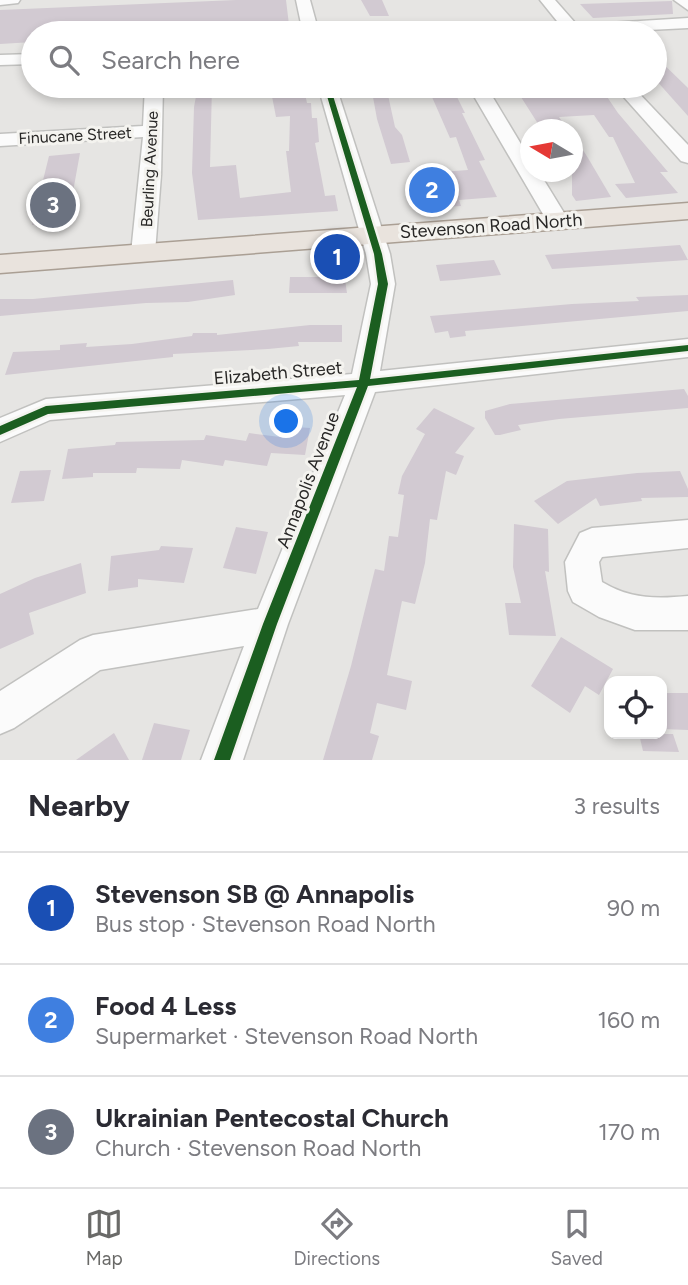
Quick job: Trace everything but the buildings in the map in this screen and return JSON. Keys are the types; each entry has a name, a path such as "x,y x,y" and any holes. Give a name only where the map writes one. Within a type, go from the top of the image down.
{"main road":[{"name":"Stevenson Road North","path":"0,264 688,211"}],"street":[{"path":"0,1 12,0"},
{"path":"303,0 308,21"},
{"path":"547,0 565,21"},
{"path":"681,0 688,6"},
{"path":"667,25 688,23"},
{"path":"0,60 21,59"},
{"name":"Beurling Avenue","path":"143,253 151,175 153,98"},
{"name":"Annapolis Avenue","path":"222,760 270,624 364,383 373,351 383,284 373,236 331,98"},
{"path":"484,98 558,221"},
{"path":"634,98 688,158"},
{"name":"Finucane Street","path":"0,140 151,131"},
{"name":"Elizabeth Street","path":"0,431 46,410 364,383 688,348"},
{"path":"688,534 592,543 582,562 586,591 613,608 655,616 688,612"},
{"path":"0,715 93,653 270,624"}],"cycle path":[{"path":"222,760 270,624 364,383 381,301 383,284 378,254 331,98"},
{"path":"0,431 46,410 364,383 688,348"}],"place":[{"name":"Food 4 Less","path":"432,190"},
{"name":"Ukrainian Pentecostal Church","path":"53,205"},
{"name":"Stevenson SB @ Annapolis","path":"337,257"}]}
